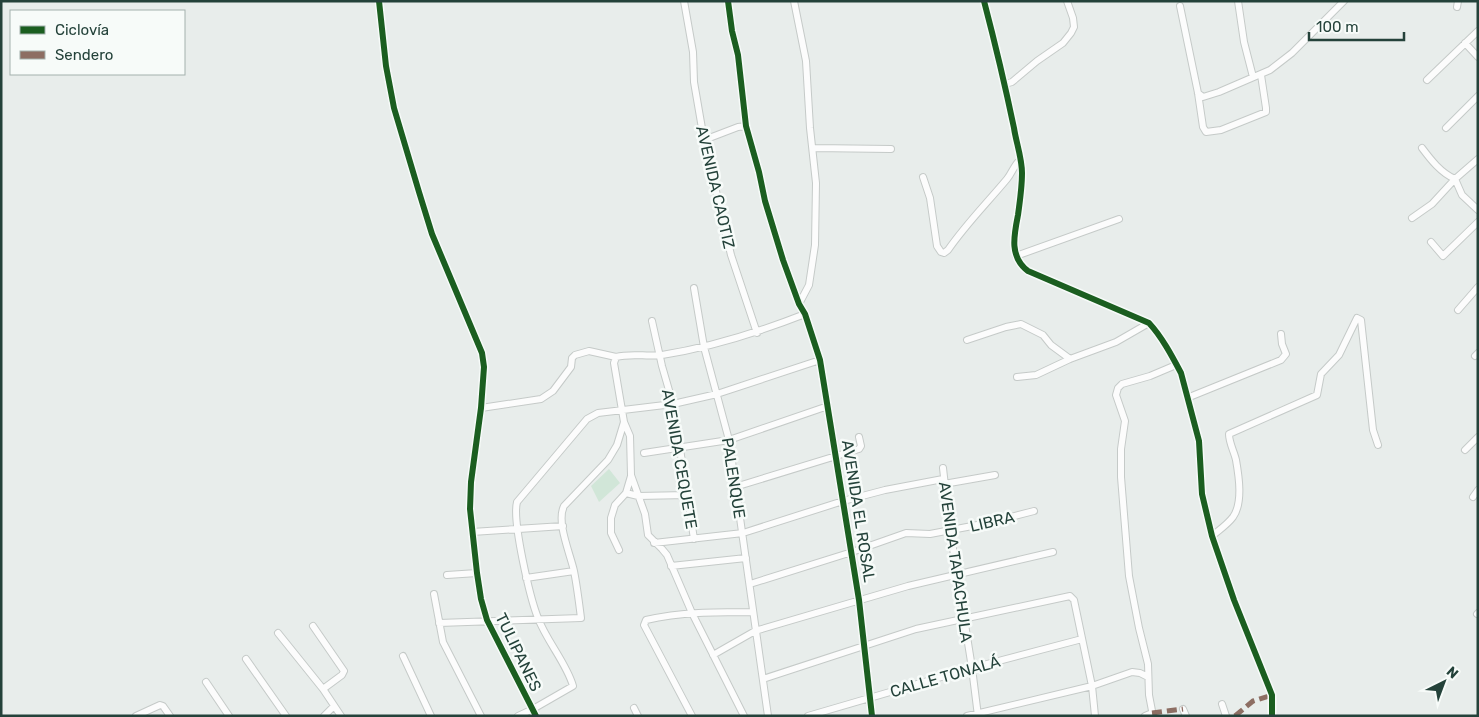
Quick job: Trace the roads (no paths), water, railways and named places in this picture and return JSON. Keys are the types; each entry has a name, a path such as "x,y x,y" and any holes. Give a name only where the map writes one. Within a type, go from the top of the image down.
{"street":[{"name":"TULIPANES","path":"379,1 386,66 394,108 432,234 482,354 484,367 481,408 471,482 470,509 481,599 487,620 535,713"},
{"name":"AVENIDA CAOTIZ","path":"684,1 693,52 694,82 704,140 731,255 757,333"},
{"name":"AVENIDA EL ROSAL","path":"728,1 732,31 738,55 746,126 765,201 783,260 799,304 806,314 820,360 852,552 872,716"},
{"path":"794,1 806,61 816,183 815,245 809,285 799,304"},
{"path":"984,1 1005,84 1022,171 1021,191 1014,231 1016,256 1028,271 1149,323 1176,364 1181,373 1199,442 1202,494 1212,536 1234,600 1272,695 1272,716"},
{"path":"1005,84 1012,82 1063,43 1071,33 1074,27 1073,18 1067,1"},
{"path":"1238,1 1244,42 1252,77"},
{"path":"1198,93 1203,97 1219,92 1270,70 1292,53 1344,1"},
{"path":"1180,6 1206,132 1221,130 1266,112 1261,75"},
{"path":"1427,80 1478,32"},
{"path":"1465,43 1478,57"},
{"path":"1446,128 1478,96"},
{"path":"704,140 746,126"},
{"path":"813,148 891,149"},
{"path":"1422,148 1447,176 1455,179 1462,195 1478,210"},
{"path":"1412,218 1432,204 1455,179 1478,159"},
{"path":"923,177 930,198 937,246 944,253 1020,160"},
{"path":"1016,256 1119,219"},
{"path":"1431,242 1442,256 1478,222"},
{"path":"1458,310 1478,287"},
{"name":"PALENQUE","path":"694,288 704,347 729,440 768,716"},
{"path":"615,360 623,355 660,355 704,347 757,333 806,314"},
{"path":"1212,536 1234,516 1239,500 1235,460 1229,434 1234,430 1265,419 1317,395 1321,374 1339,355 1357,318 1360,320 1372,430 1378,444"},
{"name":"AVENIDA CEQUETE","path":"652,321 673,404 694,539"},
{"path":"1017,377 1036,375 1070,359 1116,342 1149,323"},
{"path":"967,340 1021,324 1043,335 1061,354 1070,359"},
{"path":"1187,398 1281,360 1286,354 1282,344 1282,334"},
{"path":"481,408 541,399 553,391 571,367 572,358 575,355 588,351 615,360"},
{"path":"615,360 621,410 630,436 631,475 645,514 648,535 662,549 671,566 741,715"},
{"path":"518,716 535,713 573,686 538,618 526,578 515,507 517,502 587,419 598,413 673,404 717,394 820,360"},
{"path":"1145,716 1152,714 1148,664 1129,576 1121,477 1125,421 1116,395 1118,388 1122,384 1150,376 1176,364"},
{"path":"644,453 729,440 828,406"},
{"path":"439,623 538,618 581,618 574,571 561,512 564,506 608,460 617,445 624,422"},
{"path":"736,487 860,448 860,437"},
{"path":"1465,450 1478,437"},
{"name":"AVENIDA TAPACHULA","path":"943,468 950,530 978,714"},
{"path":"619,550 611,533 611,518 615,505 626,493 631,475"},
{"path":"654,543 743,533 843,500 885,490 995,475"},
{"path":"1474,497 1478,490"},
{"path":"626,493 638,496 687,495"},
{"name":"LIBRA","path":"852,552 906,533 930,534 988,523 1034,511"},
{"path":"472,532 563,526"},
{"path":"750,584 852,552"},
{"path":"713,656 755,631 859,600 1054,552"},
{"path":"671,566 746,558"},
{"path":"526,578 574,571"},
{"path":"447,575 477,573"},
{"path":"434,594 443,642 481,716"},
{"path":"764,679 916,629 1070,596 1092,686 1095,716"},
{"path":"692,716 644,625 646,620 692,613 752,612"},
{"path":"313,626 344,671 342,675 323,689"},
{"path":"278,633 323,689 341,716"},
{"name":"CALLE TONALÁ","path":"808,716 972,668 1082,639"},
{"path":"403,656 431,716"},
{"path":"246,659 286,716"},
{"path":"966,716 1092,686 1132,672 1148,677"},
{"path":"206,682 229,716"},
{"path":"1222,704 1226,716"},
{"path":"136,716 157,706 163,706 170,716"},
{"path":"324,716 334,706"},
{"path":"634,708 638,716"},
{"path":"1183,709 1186,716"}]}
